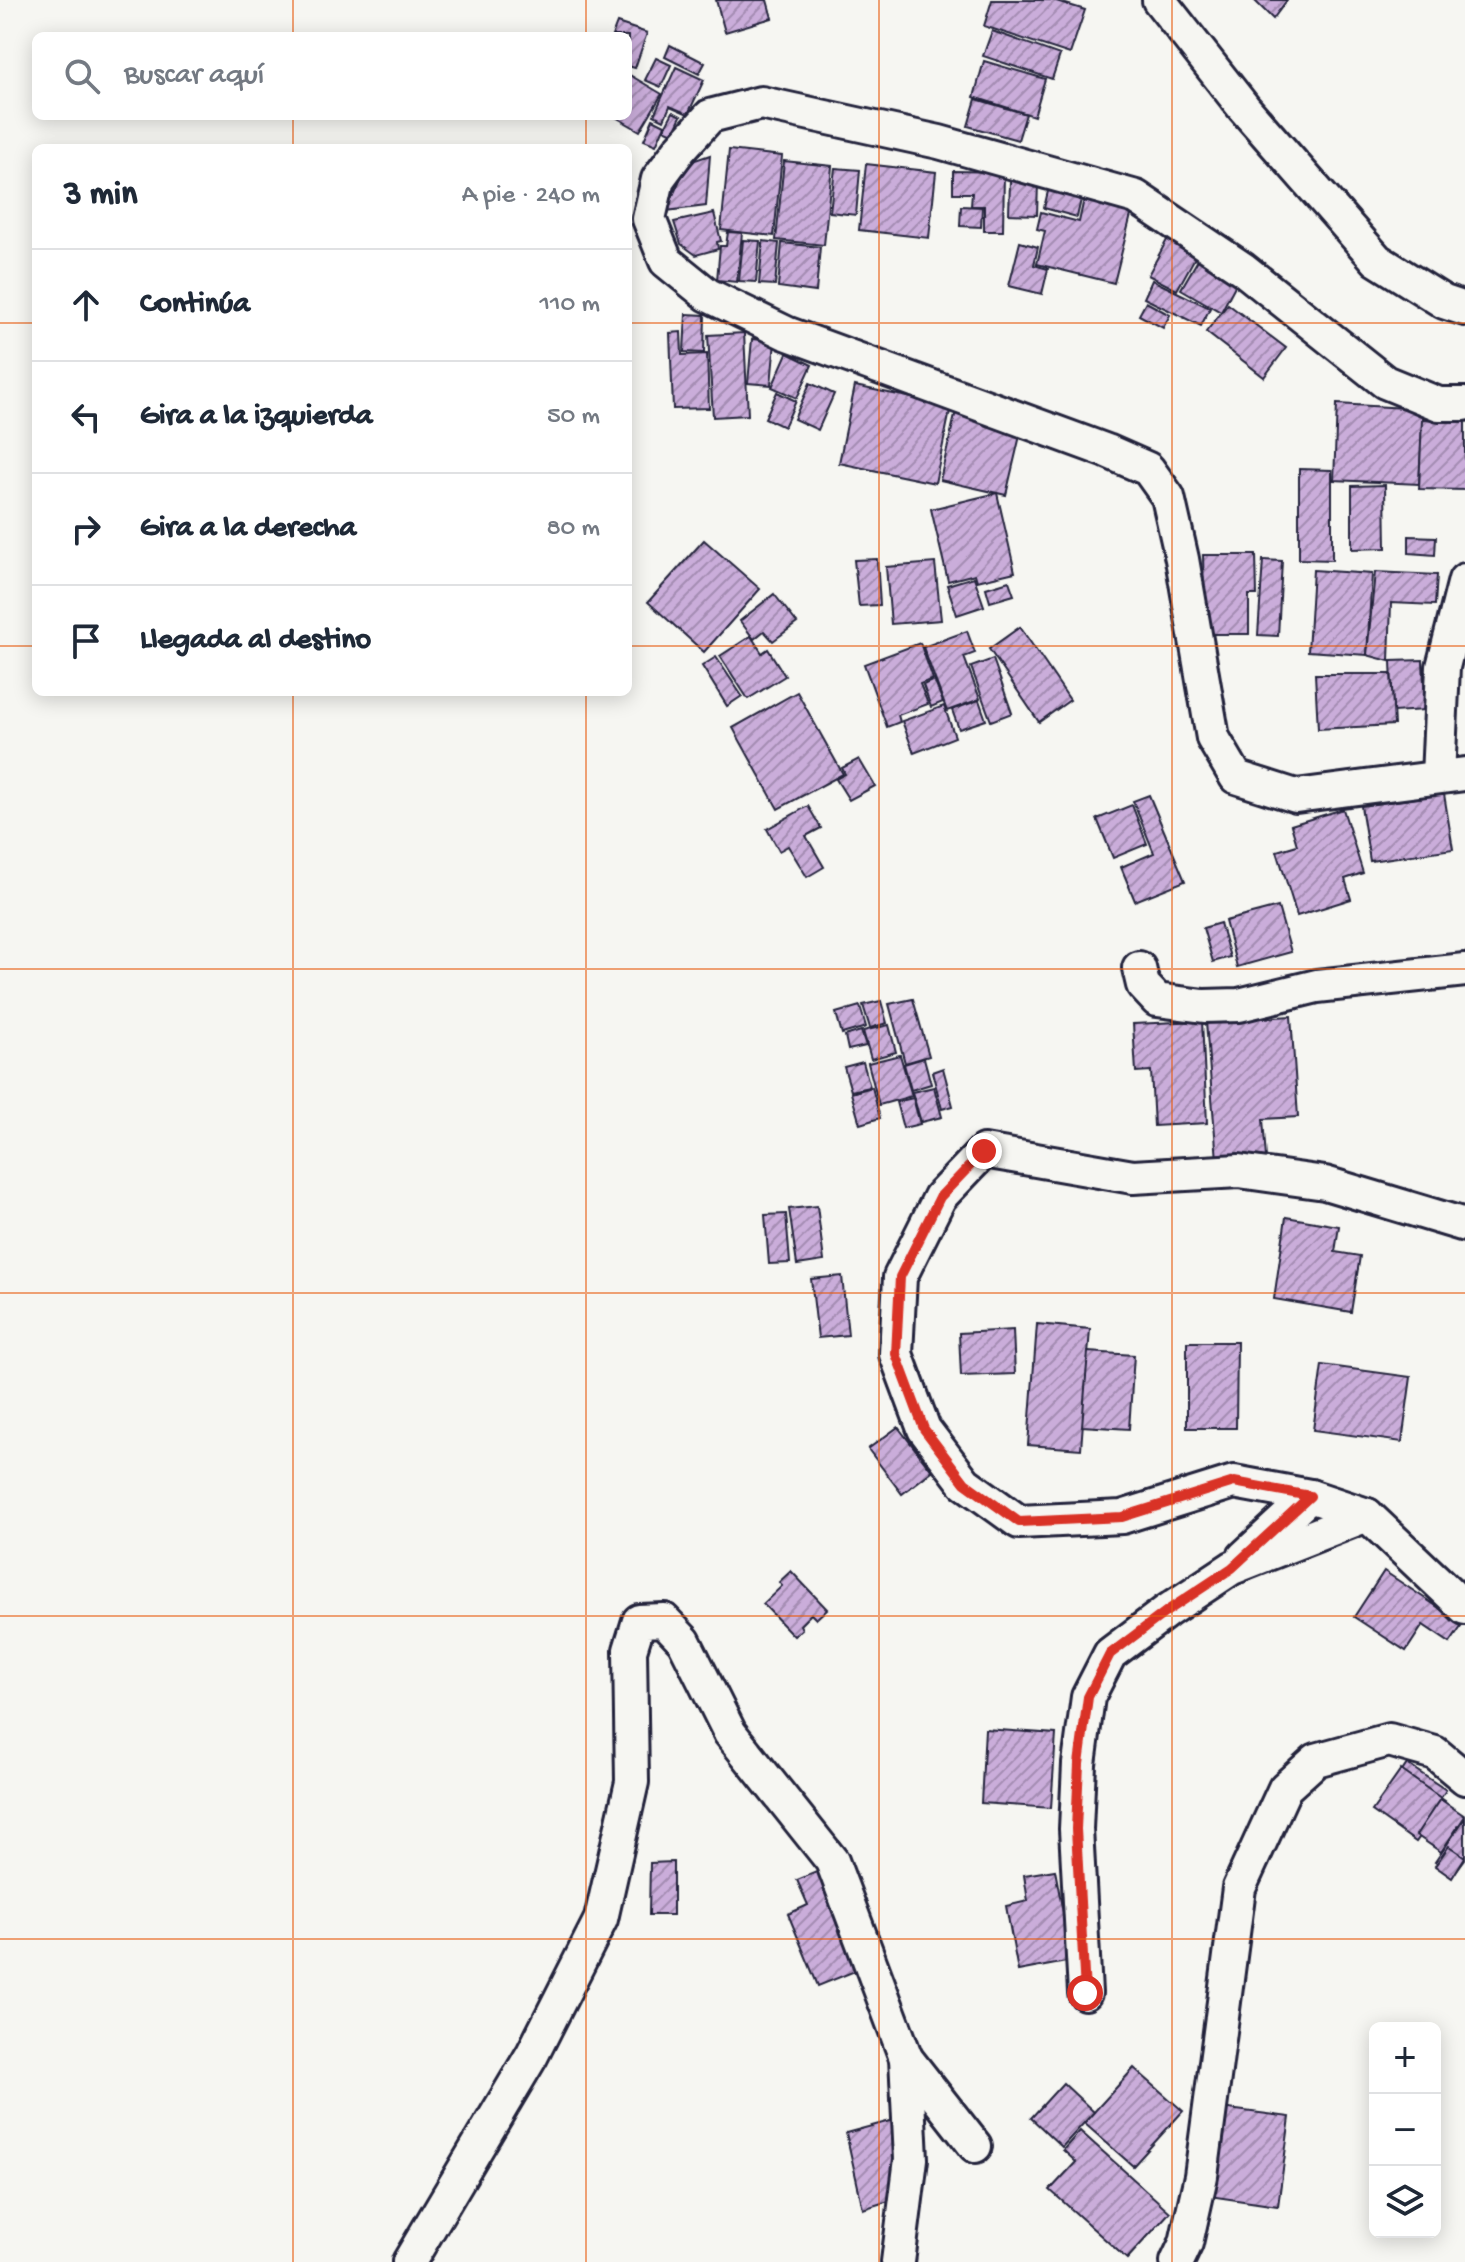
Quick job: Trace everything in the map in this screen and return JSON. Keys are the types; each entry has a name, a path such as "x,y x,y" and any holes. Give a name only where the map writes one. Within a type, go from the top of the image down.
{"street":[{"path":"1159,0 1244,108 1377,260 1444,302 1465,309"},
{"path":"1465,404 1439,404 1385,382 1243,269 1136,197 954,146 761,103 710,116 658,179 649,219 666,261 708,295 786,333 1107,451 1148,469 1168,497 1213,738 1236,777 1296,796 1452,776 1443,667 1465,580"},
{"path":"1139,968 1143,985 1157,1000 1204,1006 1239,1005 1317,986 1465,970"},
{"path":"1465,1225 1325,1183 1239,1171 1133,1177 984,1151 940,1197 900,1277 896,1354 924,1429 965,1483 1019,1522 1122,1517 1234,1482 1310,1496 1367,1515 1465,1608"},
{"path":"1085,1993 1076,1829 1079,1764 1088,1697 1110,1654 1232,1568 1310,1496"},
{"path":"1232,1568 1367,1515"},
{"path":"409,2262 532,2055 601,1919 632,1782 630,1650 639,1621 664,1620 684,1641 730,1733 832,1861 906,2058 975,2146"},
{"path":"1177,2262 1186,2243 1201,2176 1239,1888 1285,1788 1316,1760 1389,1740 1435,1753 1465,1778"},
{"path":"898,2262 911,2159 906,2058"}],"building":[{"path":"716,0 767,0 772,18 725,32"},
{"path":"992,0 1053,0 1085,10 1070,54 984,26"},
{"path":"1254,0 1287,0 1273,19"},
{"path":"617,23 647,33 635,68 632,67 632,32 614,32"},
{"path":"992,31 1060,55 1052,79 983,56"},
{"path":"670,45 705,63 699,74 665,57"},
{"path":"656,58 671,65 661,87 645,80"},
{"path":"984,61 1045,79 1034,116 974,97"},
{"path":"676,67 704,80 688,114 670,106 664,120 654,115"},
{"path":"632,76 662,94 640,131 621,120 632,120"},
{"path":"976,99 1026,114 1018,140 968,126"},
{"path":"673,112 681,116 673,133 664,129"},
{"path":"653,119 665,125 656,145 644,140"},
{"path":"729,150 782,156 774,236 721,230"},
{"path":"710,155 706,206 666,211 683,173 695,160"},
{"path":"784,161 832,166 824,245 776,240"},
{"path":"866,164 936,172 929,238 859,230"},
{"path":"835,168 860,170 856,215 830,212"},
{"path":"953,171 1004,172 1003,231 984,231 984,206 971,206 972,193 953,193"},
{"path":"1010,181 1038,182 1037,215 1009,214"},
{"path":"1049,187 1082,195 1077,217 1044,208"},
{"path":"1084,199 1132,211 1114,283 1037,264 1045,231 1037,229 1041,212 1079,222"},
{"path":"961,206 982,207 981,227 960,226"},
{"path":"714,213 721,241 717,242 718,249 696,255 681,244 674,222"},
{"path":"728,232 742,233 737,282 717,280 720,246 726,246"},
{"path":"1168,238 1197,254 1177,290 1148,275"},
{"path":"743,240 760,241 756,282 739,281"},
{"path":"763,241 779,243 775,285 759,284"},
{"path":"1020,242 1038,247 1034,265 1048,269 1042,294 1009,286"},
{"path":"782,243 820,247 816,292 778,287"},
{"path":"1199,258 1238,280 1221,312 1181,289"},
{"path":"1152,280 1210,308 1201,326 1144,298"},
{"path":"1146,302 1170,315 1163,328 1139,315"},
{"path":"1228,304 1286,348 1264,377 1206,332"},
{"path":"686,314 705,315 704,353 684,352"},
{"path":"681,332 682,355 707,354 709,408 673,409 670,333"},
{"path":"744,333 748,415 713,417 708,335"},
{"path":"752,339 775,341 771,385 748,383"},
{"path":"787,353 812,365 797,398 772,387"},
{"path":"810,383 834,394 818,430 794,419"},
{"path":"855,386 951,406 935,483 839,463"},
{"path":"777,392 796,401 784,427 765,418"},
{"path":"1337,404 1423,409 1419,484 1334,480"},
{"path":"956,411 1022,427 1006,495 940,480"},
{"path":"1422,419 1465,421 1465,490 1419,489"},
{"path":"1299,469 1332,470 1332,560 1299,559"},
{"path":"1385,485 1386,548 1352,549 1352,486"},
{"path":"997,493 1015,572 977,581 975,574 948,581 931,509"},
{"path":"1409,536 1436,537 1435,555 1409,553"},
{"path":"704,540 760,589 704,652 648,602"},
{"path":"1203,555 1256,555 1257,595 1249,595 1249,634 1205,634"},
{"path":"877,559 880,605 859,606 854,560"},
{"path":"1263,560 1282,561 1278,636 1258,635"},
{"path":"935,563 941,620 891,624 886,567"},
{"path":"1313,570 1372,574 1367,655 1308,651"},
{"path":"1375,572 1437,575 1435,605 1391,603 1389,661 1367,655"},
{"path":"974,577 984,606 957,615 947,585"},
{"path":"1009,581 1014,595 990,602 986,588"},
{"path":"774,594 797,623 773,641 764,631 754,639 740,621"},
{"path":"1020,627 1070,700 1039,722 989,649"},
{"path":"967,631 975,653 964,657 980,699 947,711 923,647"},
{"path":"751,636 762,653 768,649 785,676 748,699 720,656"},
{"path":"920,643 933,679 920,684 928,704 898,715 900,722 887,727 864,664"},
{"path":"716,657 742,696 727,706 702,666"},
{"path":"993,659 1012,713 991,721 971,667"},
{"path":"1423,660 1425,710 1393,712 1391,661"},
{"path":"1315,674 1391,674 1394,725 1318,729"},
{"path":"934,680 943,702 931,707 923,685"},
{"path":"797,692 843,774 778,809 733,728"},
{"path":"979,700 986,720 959,729 952,710"},
{"path":"944,706 955,737 914,753 902,721"},
{"path":"859,759 875,786 849,800 836,779 845,774 842,768"},
{"path":"1444,794 1453,849 1370,861 1361,806"},
{"path":"1149,795 1185,881 1135,901 1121,867 1154,853 1133,801"},
{"path":"1132,805 1147,844 1113,858 1097,819"},
{"path":"808,806 821,828 806,836 824,867 807,877 788,846 779,851 767,829"},
{"path":"1343,809 1363,873 1345,879 1351,899 1297,916 1277,851 1297,845 1291,825"},
{"path":"1278,907 1291,952 1237,967 1225,921"},
{"path":"1220,923 1230,957 1213,962 1203,928"},
{"path":"913,999 929,1056 905,1063 889,1004"},
{"path":"881,1001 887,1023 870,1028 863,1005"},
{"path":"860,1006 866,1027 842,1034 836,1013"},
{"path":"1291,1016 1298,1117 1263,1119 1266,1158 1217,1160 1206,1022"},
{"path":"1202,1021 1207,1123 1154,1126 1151,1071 1136,1072 1133,1024"},
{"path":"889,1025 896,1052 871,1059 863,1031"},
{"path":"861,1031 866,1046 848,1050 845,1036"},
{"path":"900,1055 912,1096 879,1105 868,1063"},
{"path":"924,1058 931,1084 911,1090 904,1064"},
{"path":"863,1062 870,1087 851,1091 844,1067"},
{"path":"943,1068 953,1106 942,1109 932,1072"},
{"path":"872,1087 880,1118 860,1124 851,1093"},
{"path":"934,1087 942,1117 921,1122 912,1092"},
{"path":"913,1098 920,1124 903,1128 896,1102"},
{"path":"817,1206 824,1261 797,1265 789,1209"},
{"path":"786,1214 790,1263 769,1264 765,1215"},
{"path":"1286,1217 1339,1226 1335,1252 1360,1256 1351,1312 1274,1299"},
{"path":"842,1276 848,1335 818,1338 811,1279"},
{"path":"1037,1324 1090,1329 1081,1449 1028,1445"},
{"path":"1013,1330 1015,1374 961,1376 959,1333"},
{"path":"1187,1342 1237,1342 1236,1428 1187,1428"},
{"path":"1088,1352 1134,1355 1129,1429 1082,1426"},
{"path":"1322,1365 1411,1377 1402,1442 1313,1430"},
{"path":"898,1427 932,1471 902,1494 868,1449"},
{"path":"791,1571 827,1609 816,1619 811,1614 794,1636 763,1604 782,1586 779,1582"},
{"path":"1384,1571 1463,1624 1450,1643 1423,1625 1406,1651 1354,1617"},
{"path":"985,1729 1056,1734 1051,1808 981,1803"},
{"path":"1407,1764 1446,1790 1416,1835 1377,1809"},
{"path":"1401,1770 1445,1801 1416,1842 1372,1811"},
{"path":"1440,1799 1465,1816 1441,1852 1416,1835"},
{"path":"1465,1818 1465,1859 1454,1874 1435,1862"},
{"path":"1449,1846 1465,1857 1452,1878 1435,1866"},
{"path":"673,1862 673,1915 649,1915 650,1863"},
{"path":"1055,1870 1072,1961 1018,1971 1006,1906 1028,1901 1024,1875"},
{"path":"819,1871 860,1969 818,1986 788,1914 808,1905 797,1880"},
{"path":"1134,2068 1183,2111 1133,2166 1084,2123"},
{"path":"1063,2083 1094,2112 1062,2147 1031,2118"},
{"path":"1221,2108 1290,2117 1278,2206 1209,2196"},
{"path":"901,2118 895,2199 863,2209 846,2133"},
{"path":"1080,2131 1170,2212 1127,2259 1050,2190 1076,2162 1063,2150"}],"route":[{"path":"984,1151 940,1197 900,1277 896,1354 924,1429 965,1483 1019,1522 1122,1517 1234,1482 1310,1496 1232,1568 1110,1654 1088,1697 1079,1764 1076,1829 1085,1993"}]}
